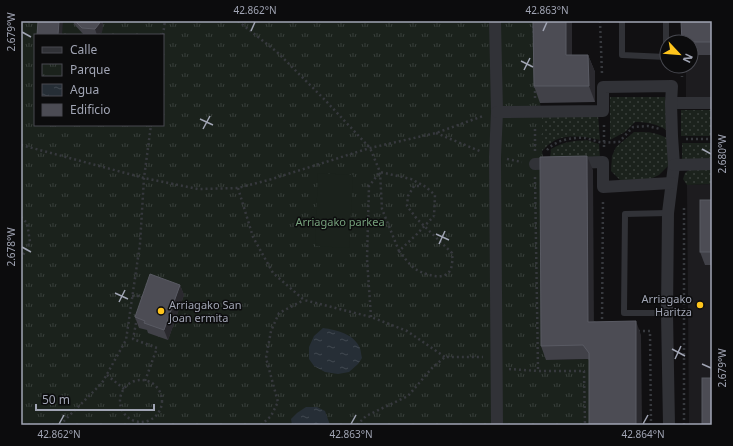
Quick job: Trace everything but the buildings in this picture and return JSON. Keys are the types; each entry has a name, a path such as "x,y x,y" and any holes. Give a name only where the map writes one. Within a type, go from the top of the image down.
{"street":[{"path":"495,21 497,112 495,157 498,425"},
{"path":"497,112 603,111 603,87 672,86 671,103 674,165 668,213 668,425"},
{"path":"671,103 712,103"},
{"path":"535,164 603,162 603,187 671,183"},
{"path":"674,165 712,164"}],"lane":[{"path":"622,21 622,55 666,57 666,21"},
{"path":"667,313 624,313 625,214 668,213"}],"path":[{"path":"163,34 165,21"},
{"path":"238,21 277,52 370,148 380,172 382,209 399,251 416,269 433,276 443,276 449,271 452,264 452,253 417,219 407,206 408,196 414,186 423,186"},
{"path":"533,21 534,44"},
{"path":"600,21 603,87"},
{"path":"535,82 538,371"},
{"path":"603,111 605,142 603,162"},
{"path":"21,145 144,178 198,189 238,188 272,179 370,148 436,133 497,112"},
{"path":"60,425 102,383 126,340 140,244 144,178 151,126"},
{"path":"535,164 550,147 560,141 573,138 584,138 605,142 619,142 633,127 648,126 662,129 672,136 680,139 712,140"},
{"path":"436,133 495,157 535,164"},
{"path":"380,172 411,179 435,195 434,216 399,251"},
{"path":"371,317 367,259 369,186 380,172"},
{"path":"238,188 253,237 273,274 304,300 371,317 407,331 445,357 497,363 538,371 584,371 585,425"},
{"path":"684,206 684,425"},
{"path":"21,217 27,223 30,242 21,259"},
{"path":"132,296 142,296 141,304"},
{"path":"261,425 272,416 278,402 266,358 271,330 279,313 304,300"},
{"path":"138,318 133,339 157,348 145,381"},
{"path":"357,425 366,416 408,396 432,368 445,357"},
{"path":"107,375 124,389"},
{"path":"141,380 145,381 151,382 158,390 162,399 160,409 154,417 145,422 134,423 126,417 120,408 120,398 124,389 131,382 141,380"}],"shaded area":[{"path":"712,21 712,97 686,97 686,74 699,74 699,34"},
{"name":"Arriagako Haritza","path":"712,184 712,425 689,425 687,185"}],"green space":[{"name":"Arriagako parkea","path":"21,21 539,21 540,103 542,114 542,151 545,171 546,360 594,359 594,425 21,425"},
{"path":"610,97 665,97 668,131 652,124 635,122 625,132 610,140"},
{"path":"681,110 712,110 712,136 681,136"},
{"path":"542,114 598,115 600,140 582,137 562,138 556,140 542,151"},
{"path":"634,132 652,133 669,139 668,166 659,175 642,183 622,182 611,171 612,156 616,147"},
{"path":"587,140 599,144 600,158 550,159 551,149 568,142"},
{"path":"682,143 712,143 712,161 682,161"},
{"path":"690,169 712,169 712,184 687,185 683,179 685,173"},
{"path":"318,173 353,175 349,248 315,246"}],"water":[{"path":"323,328 334,330 349,336 354,339 360,348 362,358 349,372 338,374 325,372 314,366 309,359 309,347 314,336"},
{"path":"306,407 317,407 325,411 330,425 292,425 291,419"}],"place":[{"name":"Arriagako Haritza","path":"700,305"},
{"name":"Arriagako San Joan ermita","path":"161,311"}]}
